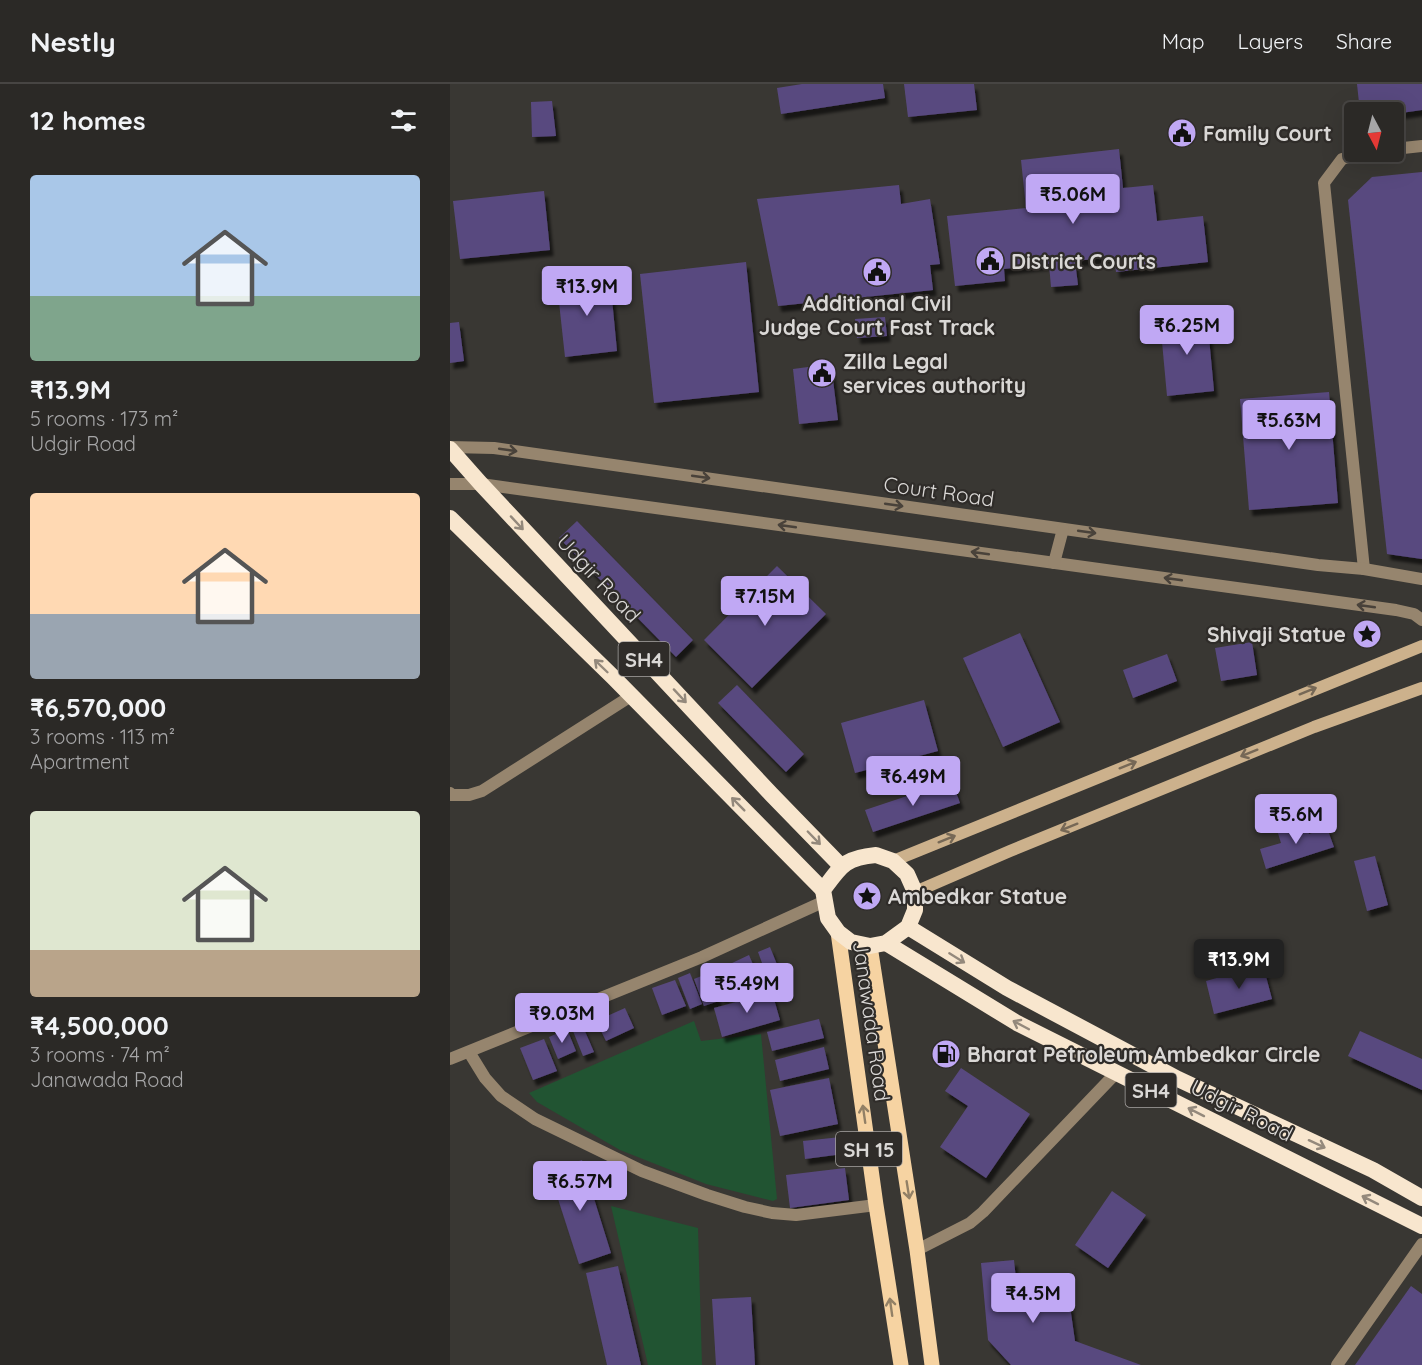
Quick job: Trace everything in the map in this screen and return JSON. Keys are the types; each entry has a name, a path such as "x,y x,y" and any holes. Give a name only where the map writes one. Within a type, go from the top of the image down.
{"highway":[{"name":"Udgir Road","path":"450,448 763,786 841,866"},
{"name":"SH4","path":"450,518 631,696 824,896"},
{"path":"876,855 893,861 908,874 915,892 915,910 908,927 878,945 851,942 838,933 828,918 824,896 841,866 857,857 876,855"},
{"name":"Udgir Road","path":"908,927 1007,988 1178,1079 1373,1170 1422,1198"},
{"name":"Udgir Road","path":"878,945 1017,1023 1422,1226"}],"main road":[{"path":"893,861 1422,646"},
{"path":"915,892 1314,727 1422,688"},
{"name":"Janawada Road","path":"838,933 901,1365"},
{"name":"Janawada Road","path":"878,945 932,1365"}],"street":[{"path":"1404,148 1422,146"},
{"path":"1344,158 1324,183 1364,569"},
{"name":"Court Road","path":"450,448 494,448 1422,579"},
{"path":"450,484 481,484 1396,610 1414,614 1422,620"},
{"path":"1054,563 1063,529"},
{"path":"450,793 469,795 482,791 631,696"},
{"path":"450,1059 702,957 824,896"},
{"path":"469,1052 485,1078 501,1096 535,1119 642,1171 717,1198 772,1213 796,1215 876,1205"},
{"path":"917,1250 970,1223 983,1212 1117,1072"},
{"path":"1337,1365 1422,1244"}],"green space":[{"path":"694,1021 701,1041 761,1034 777,1199 773,1201 706,1184 620,1150 537,1102 529,1093"},
{"path":"611,1206 698,1228 702,1365 648,1365"}],"building":[{"path":"802,84 883,84 885,98 781,114 777,88"},
{"path":"904,84 974,84 977,110 908,117"},
{"path":"1357,84 1422,84 1422,110 1404,113 1404,102 1359,102"},
{"path":"552,101 556,136 532,137 531,102"},
{"path":"1119,149 1123,188 1153,185 1157,221 1203,216 1208,262 1116,272 1114,257 1075,261 1078,285 1051,287 1049,264 1004,269 1005,281 955,286 947,216 1026,208 1021,160"},
{"path":"1422,172 1422,559 1387,554 1348,200 1372,177"},
{"path":"899,185 901,204 930,199 940,264 930,265 933,290 778,306 757,199"},
{"path":"544,191 550,250 460,259 453,201"},
{"path":"746,262 759,392 654,403 640,274"},
{"path":"610,278 617,351 565,357 557,284"},
{"path":"1207,316 1214,391 1167,396 1160,320"},
{"path":"885,317 887,336 857,338 855,319"},
{"path":"459,322 464,361 450,363 450,323"},
{"path":"831,364 838,420 799,424 793,369"},
{"path":"1329,392 1338,503 1249,510 1240,399"},
{"path":"577,521 693,640 676,657 559,538"},
{"path":"777,566 826,614 752,688 704,640"},
{"path":"1020,633 1060,722 1003,747 963,658"},
{"path":"1252,642 1257,675 1221,681 1215,648"},
{"path":"1167,654 1177,681 1133,698 1123,670"},
{"path":"737,685 804,754 786,772 718,703"},
{"path":"924,700 938,751 855,773 841,723"},
{"path":"952,781 960,803 873,832 865,810"},
{"path":"1305,821 1309,834 1327,828 1334,847 1266,869 1260,849 1281,843 1277,830"},
{"path":"1375,856 1388,905 1367,911 1354,861"},
{"path":"770,947 782,977 769,982 758,952"},
{"path":"749,955 760,981 722,998 711,973"},
{"path":"1263,965 1272,999 1214,1014 1206,981"},
{"path":"690,973 702,1004 690,1009 678,978"},
{"path":"709,973 719,1001 704,1006 694,979"},
{"path":"675,980 686,1006 662,1015 652,988"},
{"path":"772,992 780,1020 722,1037 714,1008"},
{"path":"625,1008 634,1028 606,1041 596,1021"},
{"path":"819,1019 824,1038 772,1051 767,1032"},
{"path":"581,1022 594,1052 583,1056 571,1026"},
{"path":"567,1029 576,1051 558,1059 549,1037"},
{"path":"1360,1031 1422,1059 1422,1090 1348,1056"},
{"path":"544,1039 557,1071 533,1080 520,1048"},
{"path":"824,1047 829,1069 780,1081 775,1060"},
{"path":"961,1068 1030,1114 986,1178 940,1147 968,1106 945,1091"},
{"path":"829,1078 838,1124 780,1136 770,1090"},
{"path":"841,1137 843,1154 805,1159 803,1141"},
{"path":"582,1160 611,1253 579,1264 549,1171"},
{"path":"845,1168 849,1200 790,1208 786,1175"},
{"path":"1112,1191 1146,1215 1108,1268 1075,1245"},
{"path":"1014,1260 1017,1289 1044,1286 1046,1309 1070,1306 1075,1341 1141,1365 1011,1365 988,1340 981,1263"},
{"path":"618,1266 641,1365 607,1365 586,1273"},
{"path":"1411,1286 1422,1294 1422,1365 1355,1365"},
{"path":"751,1297 755,1365 716,1365 712,1299"}],"place":[{"name":"Family Court","path":"1182,133"},
{"name":"District Courts","path":"990,261"},
{"name":"Additional Civil Judge Court Fast Track","path":"877,272"},
{"name":"Zilla Legal services authority","path":"822,373"},
{"name":"Shivaji Statue","path":"1367,634"},
{"name":"Ambedkar Statue","path":"867,896"},
{"name":"Bharat Petroleum Ambedkar Circle","path":"946,1054"}]}
